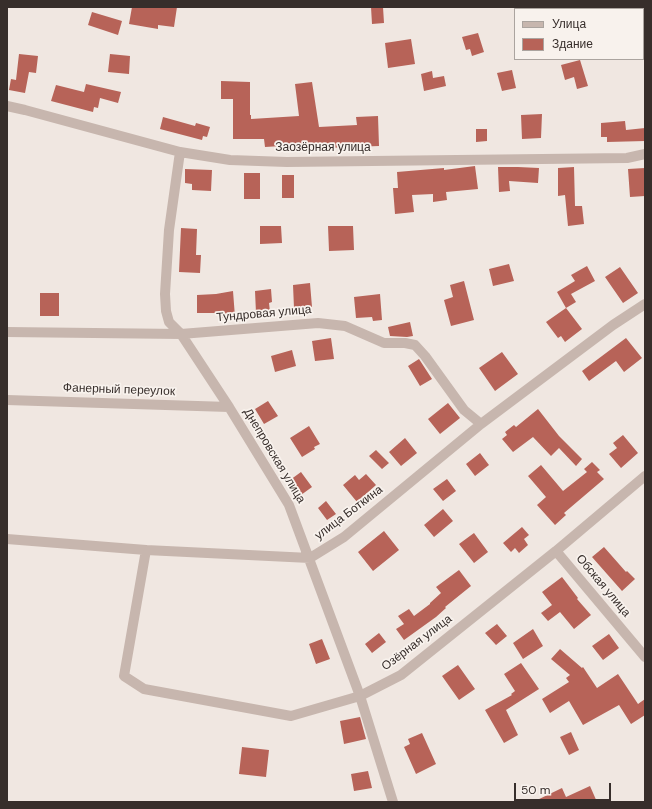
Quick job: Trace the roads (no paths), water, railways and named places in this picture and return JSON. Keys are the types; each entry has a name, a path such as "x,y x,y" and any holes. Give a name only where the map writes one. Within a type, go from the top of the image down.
{"street":[{"name":"Заозёрная улица","path":"7,106 180,152 230,160 287,162 627,158 645,154"},
{"name":"Днепровская улица","path":"180,152 169,230 165,294 166,311 169,322 181,334 229,407 289,505 310,558 360,696 394,802"},
{"name":"улица Боткина","path":"310,558 344,537 481,424 606,330 645,304"},
{"name":"Тундровая улица","path":"7,332 181,334 318,323 345,326 384,343 405,342 415,345 425,356 464,410 481,424"},
{"name":"Фанерный переулок","path":"7,400 229,407"},
{"name":"Озёрная улица","path":"146,550 124,676 144,689 291,716 360,696 401,675 556,551 645,476"},
{"path":"7,539 146,550 310,558"},
{"name":"Обская улица","path":"556,551 645,657"}]}
